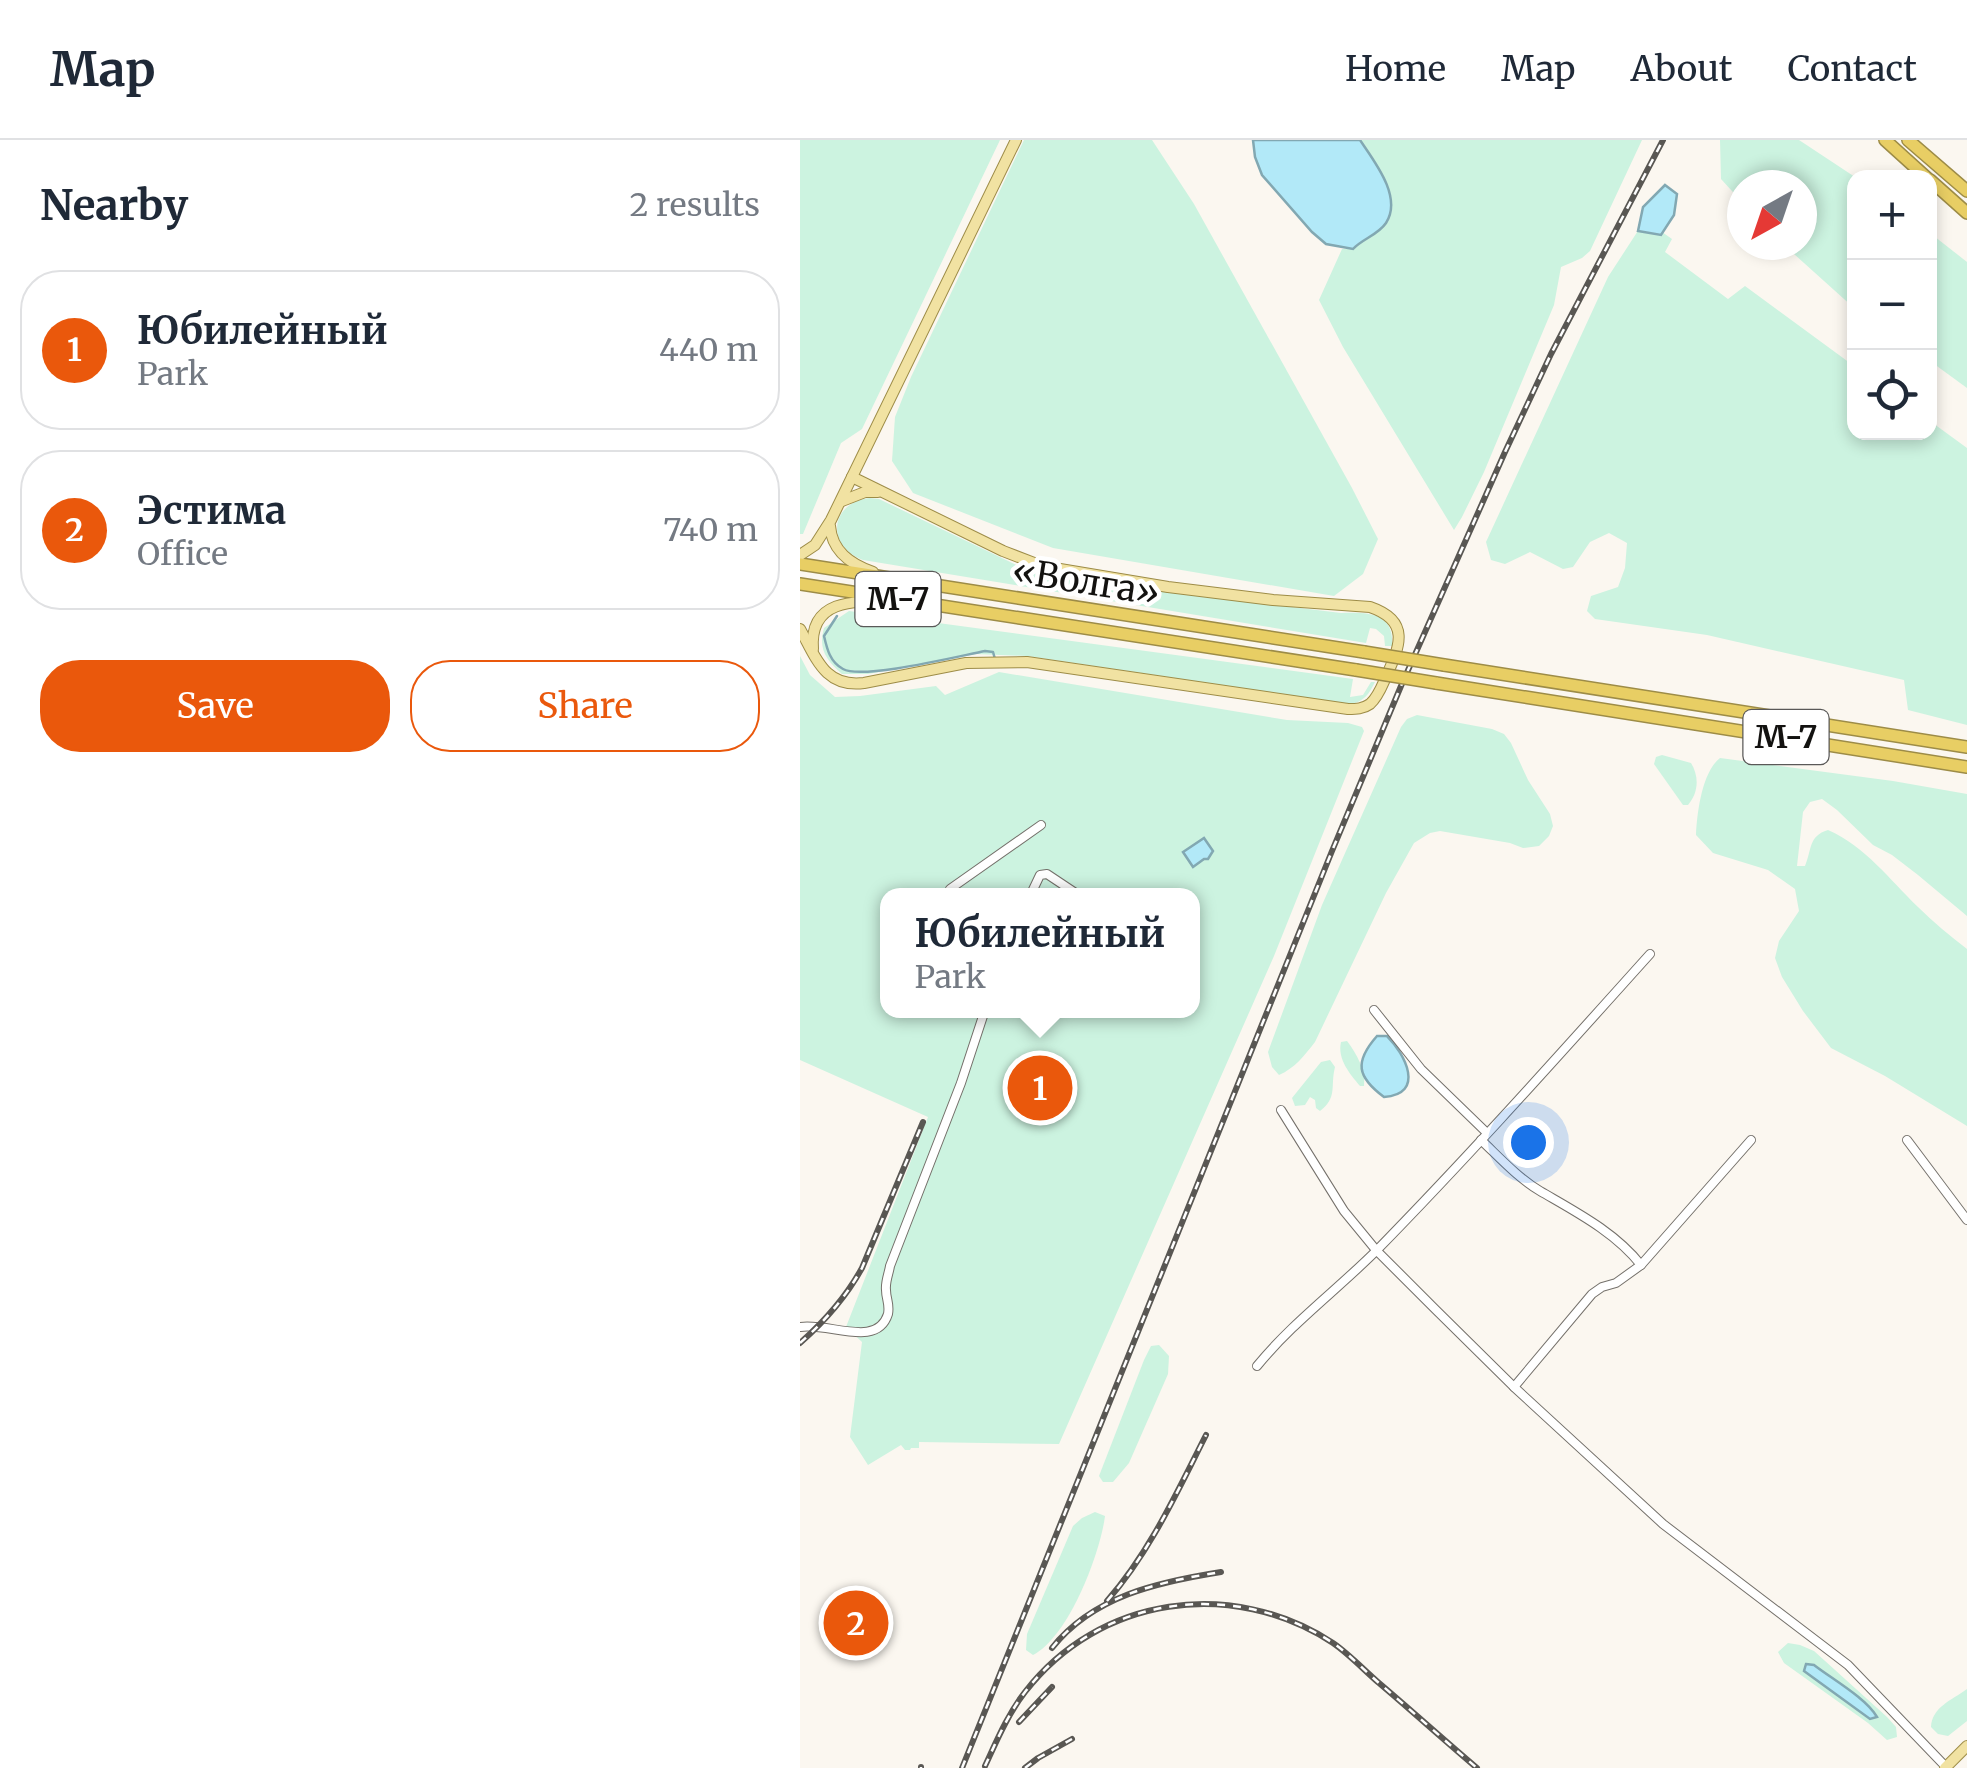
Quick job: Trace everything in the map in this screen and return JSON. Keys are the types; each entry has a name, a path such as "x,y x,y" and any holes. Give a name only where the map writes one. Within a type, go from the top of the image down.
{"highway":[{"path":"1885,140 1918,170"},
{"path":"1908,140 1967,191"},
{"path":"1937,187 1967,214"},
{"name":"«Волга»","path":"800,564 1967,747"},
{"name":"«Волга»","path":"800,584 1967,767"}],"main road":[{"path":"898,580 848,560 831,537 830,527 1016,140"},
{"path":"868,446 868,471 885,493"},
{"path":"800,629 829,675 848,684 978,662 1027,662 1354,709 1366,707 1374,700 1398,649 1400,635 1395,624 1384,613 1370,608 1168,587 1042,566 852,477"},
{"path":"838,506 865,492 885,493"},
{"path":"800,554 815,545 832,520"},
{"path":"816,659 812,640 818,623 841,604 932,604"},
{"path":"1946,1768 1967,1746"}],"street":[{"path":"951,888 1040,825"},
{"path":"1034,888 1040,875 1047,874 1068,888"},
{"path":"1257,1366 1293,1326 1376,1250 1650,954"},
{"path":"1374,1010 1421,1069 1538,1190 1610,1235 1640,1265"},
{"path":"800,1326 864,1334 879,1330 887,1318 890,1266 982,1018"},
{"path":"1282,1110 1333,1195 1376,1250 1514,1387 1663,1524 1848,1665 1946,1768"},
{"path":"1514,1387 1592,1294 1640,1265 1750,1140"},
{"path":"1907,1140 1967,1220"}],"green space":[{"path":"800,140 1000,140 862,429 841,443 803,534 800,534"},
{"path":"1024,140 1152,140 1194,204 1378,539 1363,574 1334,596 1053,548 913,493 892,461 895,417"},
{"path":"1360,140 1642,140 1590,251 1561,267 1554,305 1484,472 1454,530 1343,347 1319,300 1342,249 1353,249 1376,232 1386,184"},
{"path":"1720,140 1799,140 1847,172 1847,302 1801,260 1817,260 1817,170 1727,170 1727,186 1721,179"},
{"path":"1645,220 1672,239 1665,252 1728,299 1745,286 1847,361 1847,440 1937,440 1937,426 1967,448 1967,725 1908,710 1904,680 1707,635 1595,619 1587,611 1591,596 1618,587 1625,568 1627,543 1609,533 1590,542 1573,567 1563,569 1530,552 1505,564 1491,560 1486,542 1608,277"},
{"path":"1937,238 1967,262 1967,388 1937,366"},
{"path":"870,498 1033,573 1369,614 1389,626 1392,646 1385,646 1384,636 1370,628 1366,643 863,560 842,545 837,525 847,507"},
{"path":"849,611 1353,679 1350,697 1363,695 1375,682 1366,697 1350,704 1027,656 976,654 868,674 842,674 825,654 822,635 824,628"},
{"path":"800,656 810,675 835,697 936,686 945,695 999,672 1287,720 1362,727 1364,731 1274,956 1059,1444 919,1442 919,1448 905,1450 901,1445 868,1465 850,1437 862,1342 846,1327 928,1117 800,1060"},
{"path":"1417,715 1504,734 1553,826 1539,846 1523,848 1440,831 1414,843 1315,1042 1295,1065 1279,1075 1268,1052 1322,905 1401,727"},
{"path":"1656,757 1691,763 1694,768 1696,789 1688,805 1683,805 1654,764"},
{"path":"1720,758 1967,794 1967,916 1892,855 1873,845 1822,799 1810,802 1803,812 1797,866 1805,866 1814,840 1828,830 1866,854 1967,949 1967,1126 1831,1048 1803,1011 1775,958 1779,941 1799,911 1795,889 1768,870 1713,853 1696,835 1705,783"},
{"path":"1347,1041 1360,1063 1364,1086 1360,1086 1343,1060 1341,1042"},
{"path":"1330,1060 1335,1067 1326,1106 1320,1111 1310,1097 1305,1105 1295,1106 1292,1098 1321,1062"},
{"path":"1159,1345 1169,1356 1168,1374 1129,1463 1113,1482 1103,1482 1099,1476 1144,1360 1151,1346"},
{"path":"1095,1512 1105,1516 1081,1593 1059,1631 1033,1655 1026,1650 1027,1634 1073,1526"},
{"path":"1788,1643 1814,1651 1887,1717 1896,1727 1897,1737 1887,1740 1784,1663 1778,1652","holes":["1814,1665 1862,1701 1850,1703 1804,1671"]},
{"path":"1967,1689 1967,1721 1948,1736 1938,1734 1931,1727 1935,1714"}],"water":[{"path":"1253,140 1360,140 1389,191 1390,213 1386,223 1353,249 1326,244 1262,175"},
{"path":"1665,185 1677,194 1674,215 1661,235 1638,231 1643,207"},
{"path":"1204,838 1213,851 1208,859 1193,867 1183,852"},
{"path":"1377,1036 1387,1036 1408,1072 1405,1089 1384,1097 1368,1083 1362,1069 1365,1054"},
{"path":"1806,1664 1814,1665 1848,1689 1877,1717 1870,1719 1804,1671"}],"waterway":[{"path":"837,616 824,636 832,659 853,672 985,651 993,652 995,659"}],"railway":[{"path":"962,1768 1401,686 1551,354 1663,140"},
{"path":"800,1343 834,1308 862,1268 923,1122"},
{"path":"1107,1601 1150,1542 1206,1435"},
{"path":"1052,1648 1087,1616 1128,1594 1221,1572"},
{"path":"985,1766 1025,1692 1055,1660 1090,1635 1128,1617 1169,1607 1211,1604 1253,1609 1294,1622 1333,1643 1477,1768"},
{"path":"1019,1722 1052,1687"},
{"path":"1025,1768 1072,1739"}],"place":[{"name":"Юбилейный","path":"1040,1088"},
{"name":"Эстима","path":"856,1623"}]}
